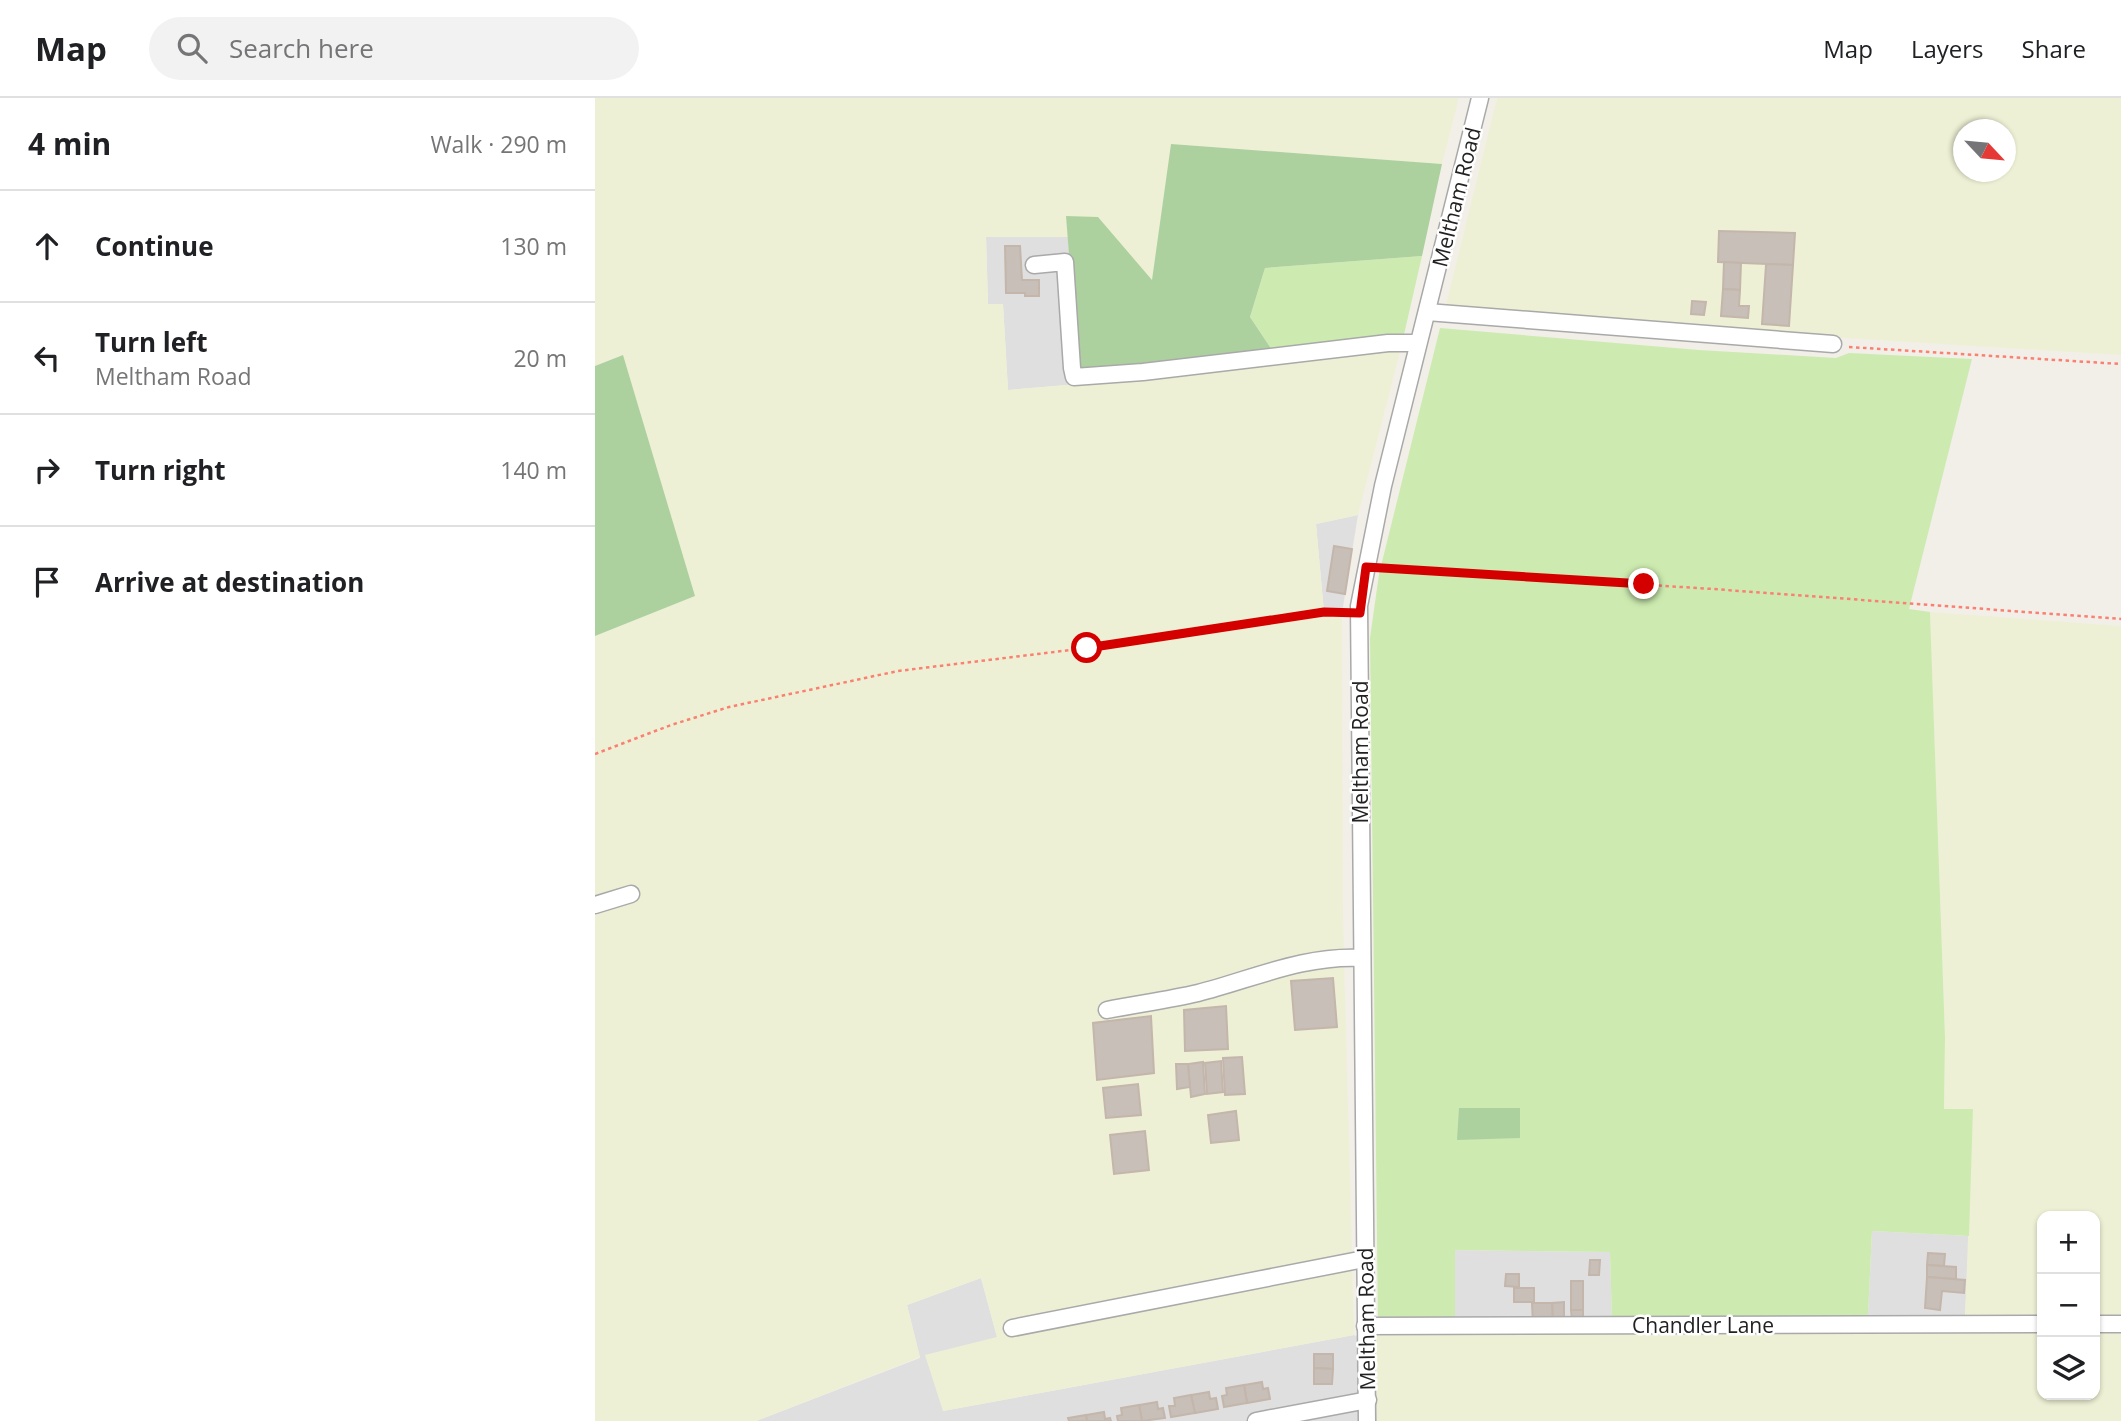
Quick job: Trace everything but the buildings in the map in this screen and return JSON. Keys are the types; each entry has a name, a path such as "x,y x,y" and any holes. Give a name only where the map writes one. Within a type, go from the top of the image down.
{"street":[{"name":"Meltham Road","path":"1367,1421 1364,1326 1360,613 1366,567 1383,486 1480,98"},
{"path":"1034,265 1065,262 1072,368 1075,377 1143,372 1388,343 1418,343"},
{"path":"1427,312 1833,344"},
{"path":"595,905 631,894"},
{"path":"1107,1010 1199,993 1284,967 1337,957 1362,958"},
{"path":"1011,1328 1364,1259"},
{"name":"Chandler Lane","path":"1364,1326 2037,1324"},
{"path":"2100,1324 2121,1324"},
{"path":"1256,1421 1368,1400"}],"path":[{"path":"1366,567 2121,619"},
{"path":"595,754 671,725 729,707 898,671 1065,651 1324,612 1360,613"}],"shaded area":[{"path":"986,237 1068,237 1079,384 1008,390 1003,305 988,304"},
{"path":"1358,515 1342,613 1324,612 1316,524"},
{"path":"1872,1231 1969,1236 1965,1317 1868,1315"},
{"path":"1454,1250 1610,1252 1612,1322 1455,1324"},
{"path":"981,1278 997,1337 943,1411 1354,1335 1384,1350 1382,1421 756,1421 920,1358 907,1305"}],"green space":[{"path":"595,98 1459,98 1442,164 1171,144 1152,281 1066,216 1068,237 986,237 988,304 1003,304 1008,390 1079,384 1278,359 1400,352 1358,515 1316,524 1324,612 1342,613 1343,915 1354,1335 943,1411 925,1355 997,1337 981,1278 907,1305 920,1357 756,1421 595,1421 595,636 695,596 622,355 595,366"},
{"path":"1497,98 2121,98 2121,355 1828,337 1446,305"},
{"path":"1171,144 1442,164 1422,256 1265,268 1250,317 1278,359 1079,384 1066,216 1098,217 1152,280"},
{"path":"1422,256 1400,352 1278,359 1250,317 1265,268"},
{"path":"1440,328 1699,350 1836,358 1849,353 1972,359 1909,609 1930,612 1945,1037 1944,1109 1973,1109 1969,1236 1872,1231 1868,1315 1612,1322 1610,1252 1455,1250 1455,1324 1378,1325 1370,638 1379,574"},
{"path":"623,355 695,596 595,636 595,366"},
{"path":"1930,612 2121,626 2121,1317 2100,1317 2100,1211 2037,1211 2037,1317 1965,1317 1973,1109 1944,1109 1945,1037"},
{"path":"1459,1108 1520,1108 1520,1138 1457,1140"},
{"path":"2037,1330 2037,1400 2100,1400 2100,1330 2121,1330 2121,1421 1377,1421 1375,1335"}],"route":[{"path":"1087,648 1324,612 1360,613 1366,567 1644,584"}]}
